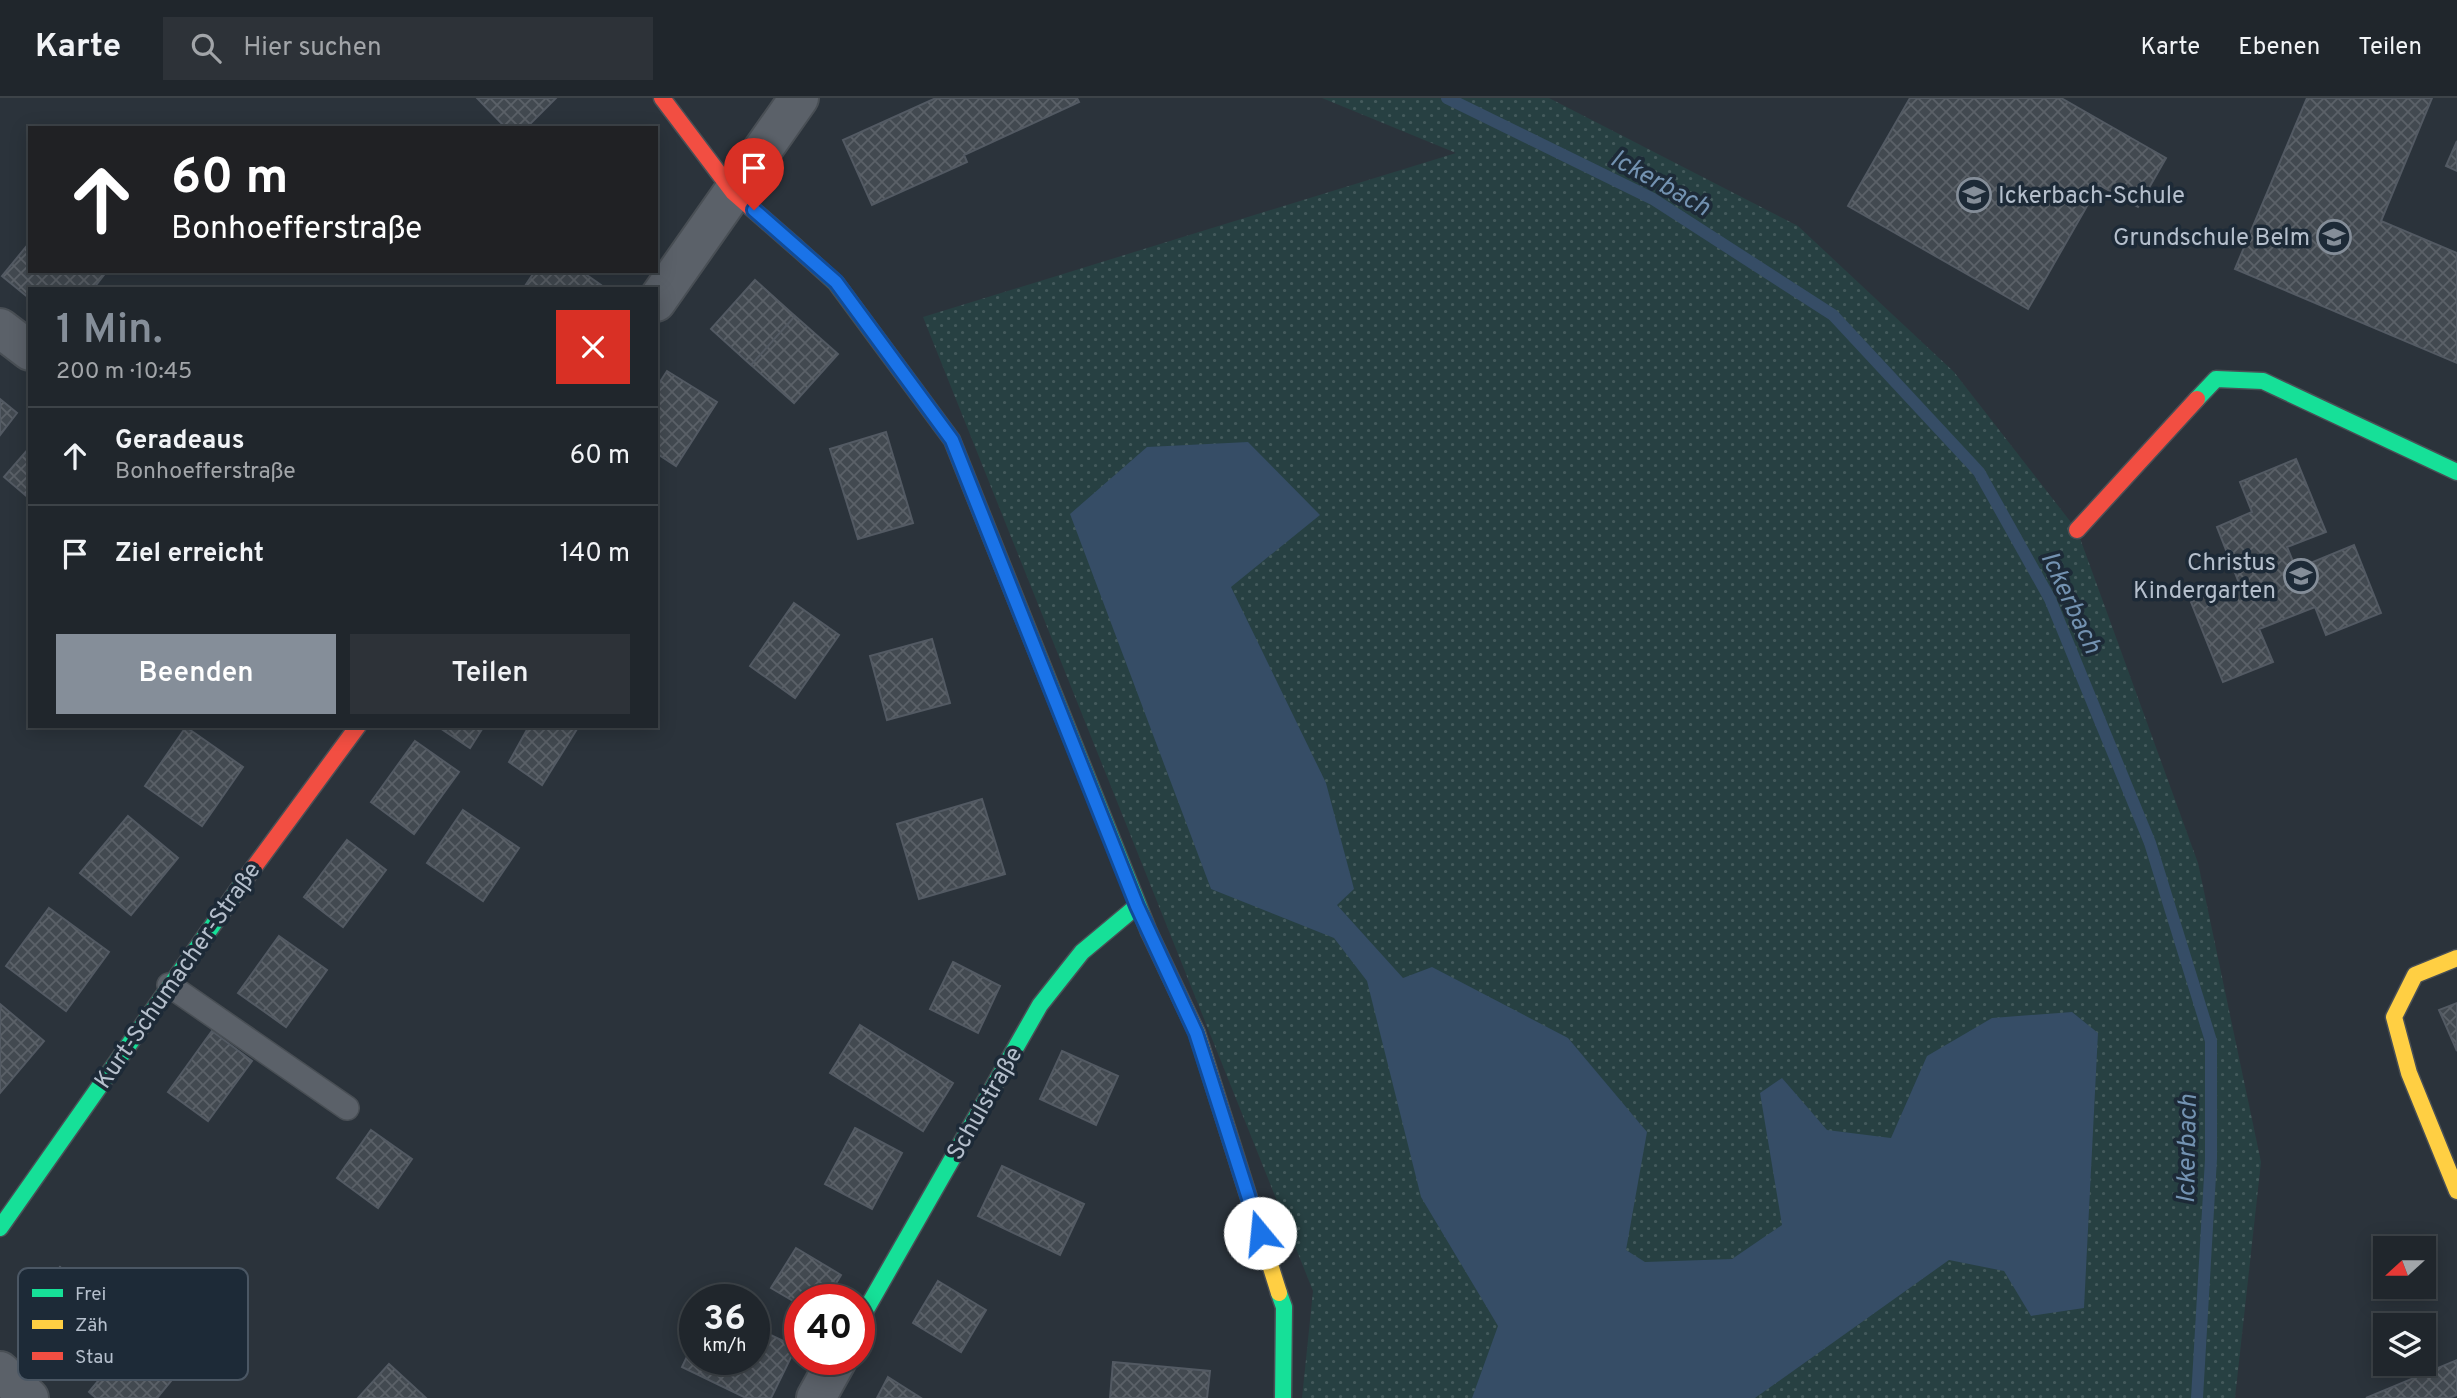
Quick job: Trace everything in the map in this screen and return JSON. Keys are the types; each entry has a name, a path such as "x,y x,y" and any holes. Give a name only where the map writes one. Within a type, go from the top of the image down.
{"street":[{"path":"662,98 733,192 836,282 952,440 1137,906 1196,1033 1284,1307 1283,1398"},
{"path":"658,299 799,98"},
{"path":"0,328 28,349"},
{"path":"2077,530 2216,379 2263,381 2457,472"},
{"name":"Kurt-Schumacher-Straße","path":"0,1228 169,985 357,728"},
{"name":"Schulstraße","path":"875,1294 1040,1005 1082,952 1137,906"},
{"path":"2457,958 2415,975 2394,1017 2409,1073 2457,1191"},
{"path":"0,1371 29,1398"},
{"path":"816,1398 829,1375"}],"lane":[{"path":"169,985 347,1108"}],"green space":[{"path":"1322,98 1549,98 1798,226 1954,372 2077,530 2198,863 2261,1162 2235,1398 1302,1398 1313,1291 923,317 1456,153"}],"water":[{"path":"1248,442 1320,515 1231,587 1326,783 1354,889 1337,905 1403,978 1432,967 1568,1038 1647,1132 1626,1250 1645,1262 1732,1259 1782,1225 1760,1093 1782,1078 1827,1130 1891,1138 1927,1056 1992,1018 2072,1012 2098,1033 2084,1308 2031,1316 2004,1271 1949,1260 1755,1398 1472,1398 1498,1326 1421,1197 1367,981 1334,938 1211,889 1070,514 1147,447"}],"building":[{"path":"477,98 556,98 528,126 504,126"},
{"path":"936,98 1077,98 1079,102 964,155 967,162 872,205 843,140"},
{"name":"Ickerbach-Schule","path":"1910,98 2061,98 2166,158 2138,207 2099,185 2028,309 1848,206"},
{"name":"Grundschule Belm","path":"2307,98 2432,98 2381,221 2457,253 2457,363 2235,269"},
{"path":"2457,141 2457,171 2446,166"},
{"path":"28,244 28,273 105,273 95,287 28,287 28,297 2,276"},
{"path":"534,273 584,273 601,285 600,287 524,287"},
{"path":"755,280 795,316 751,365 711,329"},
{"path":"795,316 838,354 794,403 751,365"},
{"path":"667,371 717,402 676,466 658,454 658,385"},
{"path":"0,399 17,413 0,435"},
{"path":"886,432 913,523 858,539 830,449"},
{"path":"28,449 28,497 4,477"},
{"name":"Christus Kindergarten","path":"2296,459 2326,532 2287,547 2296,569 2354,545 2381,613 2326,635 2315,607 2259,629 2273,662 2223,682 2191,602 2239,583 2217,527 2252,512 2240,482"},
{"path":"794,603 839,635 795,698 750,666"},
{"path":"932,639 950,703 887,720 870,656"},
{"path":"185,728 243,767 202,826 145,786"},
{"path":"440,728 483,728 470,748"},
{"path":"528,728 577,729 542,785 509,762"},
{"path":"415,741 459,772 414,834 371,802"},
{"path":"982,799 1005,874 919,899 897,824"},
{"path":"463,810 519,848 483,901 427,863"},
{"path":"128,816 178,858 131,915 80,873"},
{"path":"347,840 386,870 343,927 304,897"},
{"path":"49,908 109,952 66,1011 6,966"},
{"path":"279,936 327,970 286,1027 238,993"},
{"path":"953,962 1000,986 978,1033 930,1009"},
{"path":"2457,1003 2457,1051 2439,1010"},
{"path":"0,1004 44,1041 0,1093"},
{"path":"860,1025 953,1083 923,1131 830,1073"},
{"path":"212,1031 252,1061 208,1121 168,1092"},
{"path":"1062,1051 1118,1076 1096,1125 1040,1099"},
{"path":"855,1128 902,1153 872,1209 825,1184"},
{"path":"371,1130 412,1159 378,1208 337,1178"},
{"path":"1002,1166 1084,1204 1060,1255 978,1216"},
{"path":"796,1248 841,1275 836,1284 784,1284 784,1296 771,1288"},
{"path":"938,1281 986,1310 961,1352 913,1323"},
{"path":"770,1335 784,1341 784,1371 771,1398 746,1398 699,1375 770,1375"},
{"path":"2457,1360 2457,1395 2449,1398 2366,1398 2419,1376 2436,1376 2436,1369"},
{"path":"1113,1362 1210,1371 1207,1398 1110,1398"},
{"path":"389,1364 426,1398 358,1398"},
{"path":"888,1377 921,1398 877,1398"},
{"path":"99,1380 172,1380 157,1398 96,1398 89,1392"}],"waterway":[{"name":"Ickerbach","path":"1447,98 1653,199 1833,315 1979,472 2050,599 2150,843 2211,1041 2211,1159 2197,1398"}],"traffic: fast":[{"path":"796,247 836,283 952,440 1149,932"},
{"path":"2197,399 2216,379 2263,381 2457,472"},
{"path":"0,1228 246,878"},
{"path":"875,1294 1040,1005 1082,952 1137,906"},
{"path":"1279,1293 1284,1307 1283,1398"}],"traffic: slow":[{"path":"1149,932 1197,1033 1279,1293"},
{"path":"2457,958 2415,975 2394,1017 2409,1073 2457,1191"}],"traffic: jam":[{"path":"662,98 733,192 796,247"},
{"path":"2077,530 2197,399"},
{"path":"246,878 357,728"}],"place":[{"name":"Ickerbach-Schule","path":"1974,195"},
{"name":"Grundschule Belm","path":"2334,237"},
{"name":"Christus Kindergarten","path":"2301,576"}],"route":[{"path":"754,210 836,282 952,440 1137,906 1196,1033 1260,1233"}]}
